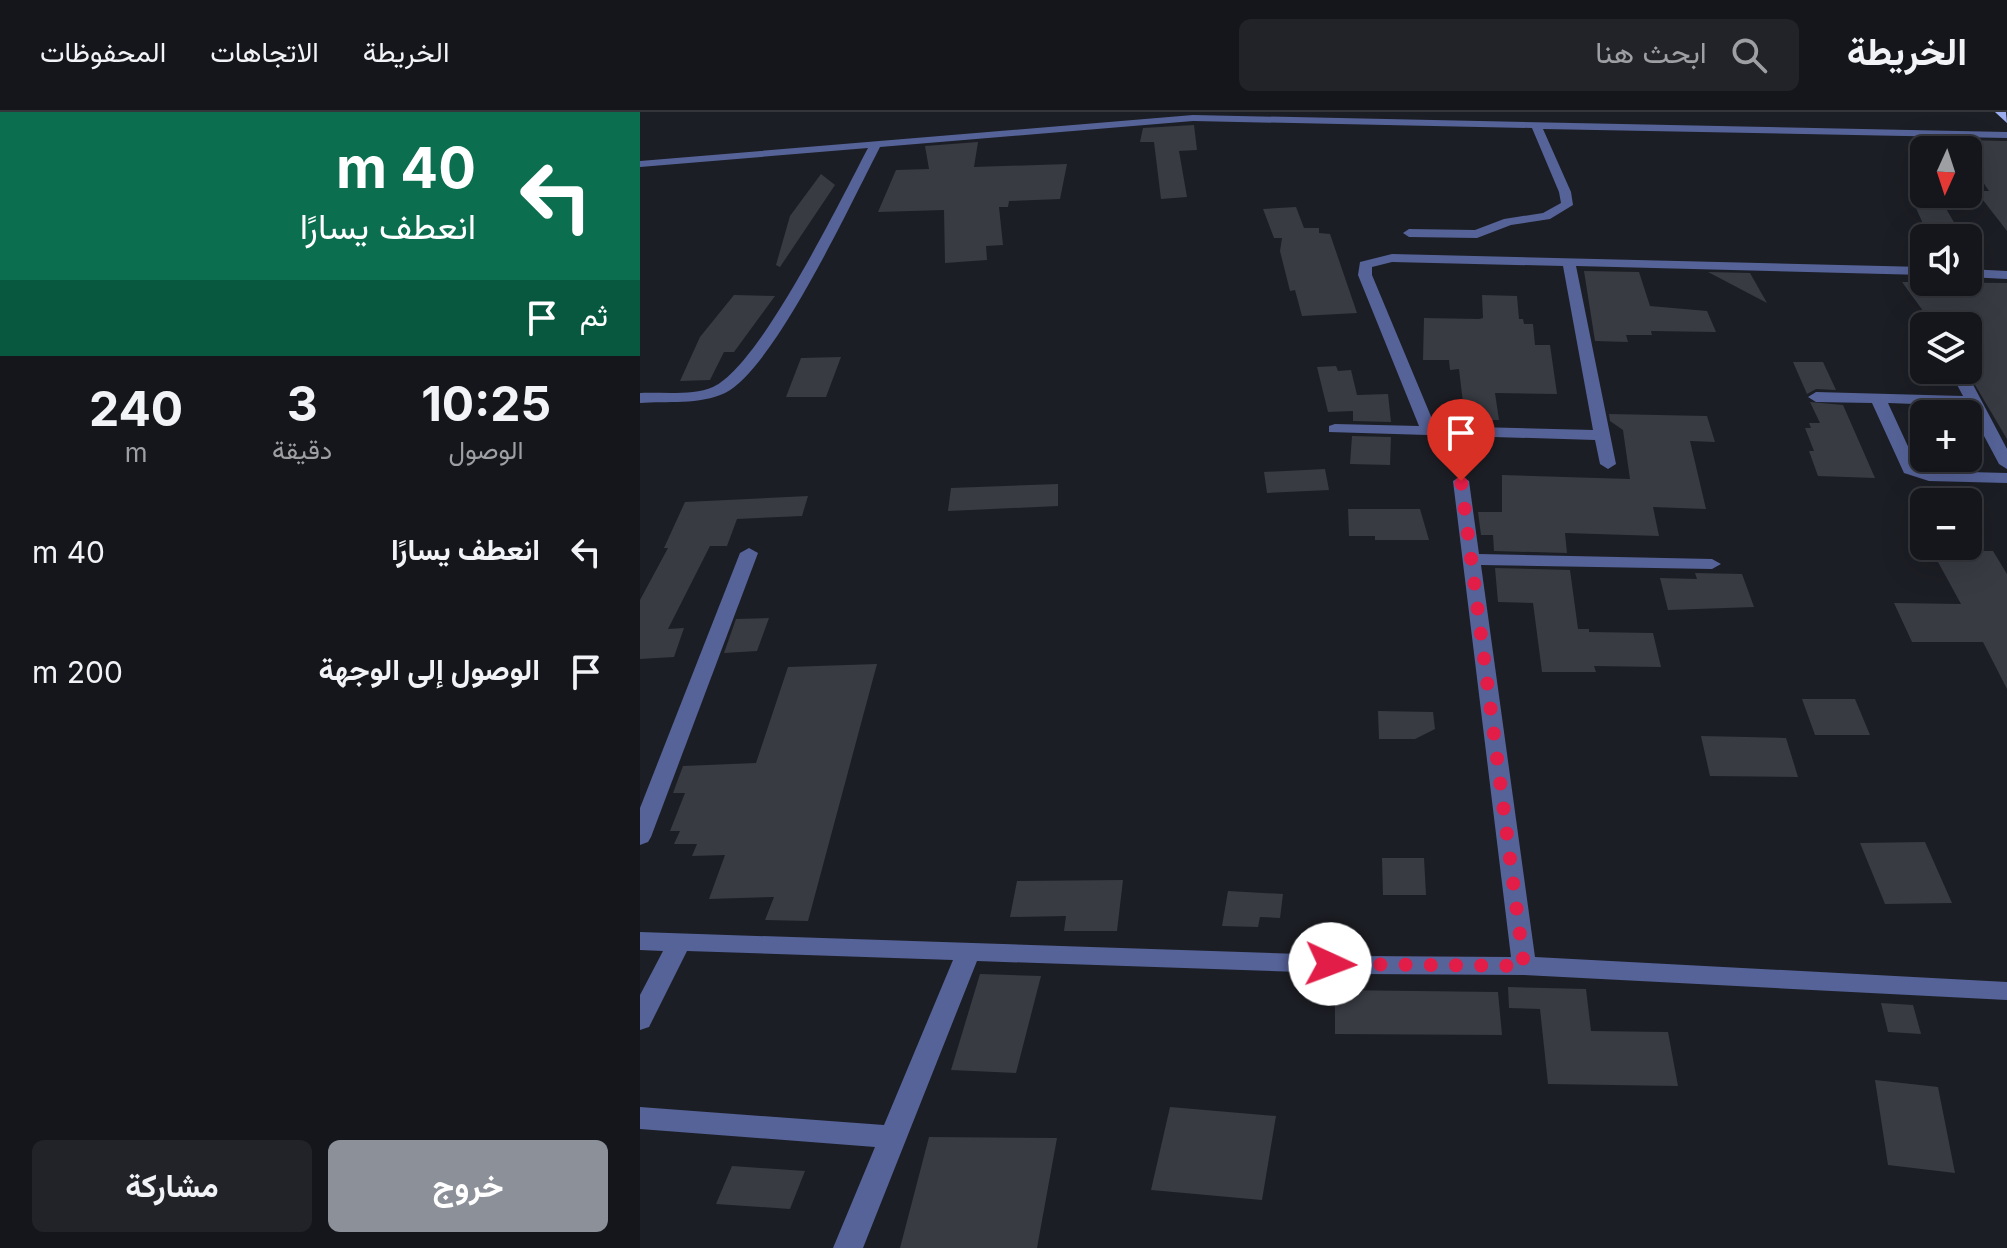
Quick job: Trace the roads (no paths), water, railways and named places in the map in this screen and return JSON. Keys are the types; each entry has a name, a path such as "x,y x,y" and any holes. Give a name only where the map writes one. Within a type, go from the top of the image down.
{"main road":[{"path":"2000,112 2007,120"}],"street":[{"path":"1650,112 1655,127"},
{"path":"640,164 1176,119 1327,116 2007,135"},
{"path":"1409,233 1477,234 1508,222 1546,216 1567,205 1565,192 1536,124"},
{"path":"640,398 719,389 745,370 793,298 876,144"},
{"path":"1429,431 1365,275 1365,265 1392,258 1910,271"},
{"path":"1569,264 1608,464"},
{"path":"1982,274 2007,275"},
{"path":"1816,397 1940,400"},
{"path":"1878,398 1910,469 1929,476 2007,478"},
{"path":"1982,420 2007,464"},
{"path":"1335,429 1603,435"},
{"path":"1461,481 1524,966"},
{"path":"640,837 749,553"},
{"path":"1472,559 1712,564"},
{"path":"640,941 1360,965 1524,966 2007,991"},
{"path":"640,1020 679,943"},
{"path":"848,1248 968,953"},
{"path":"640,1118 892,1137"}]}
